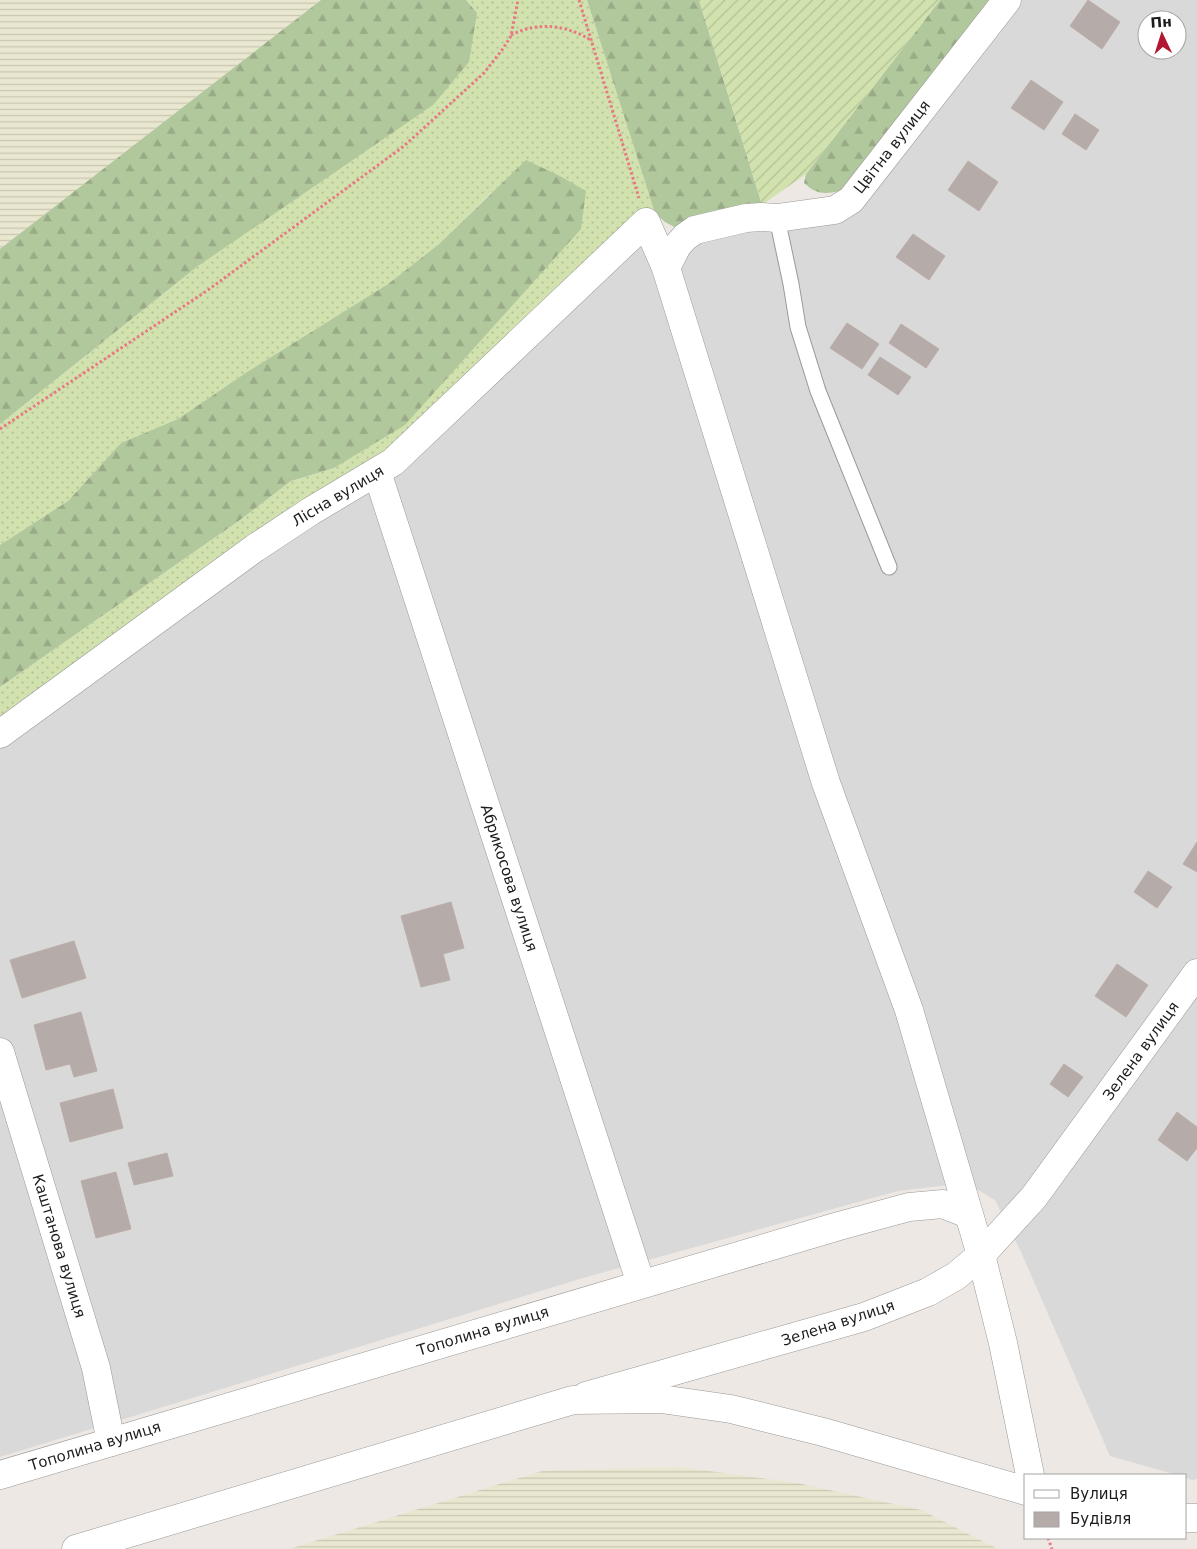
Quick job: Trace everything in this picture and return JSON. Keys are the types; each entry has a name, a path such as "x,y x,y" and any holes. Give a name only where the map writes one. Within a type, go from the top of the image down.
{"street":[{"name":"Цвітна вулиця","path":"666,268 677,246 695,230 746,218 778,218 835,210 851,200 1007,0"},
{"path":"646,222 666,268 826,783 909,1010 981,1255 1003,1343 1030,1474"},
{"name":"Лісна вулиця","path":"0,734 255,548 311,511 393,462 646,222"},
{"name":"Абрикосова вулиця","path":"377,472 641,1284"},
{"name":"Зелена вулиця","path":"76,1549 573,1400 864,1317 928,1292 956,1276 981,1255 1034,1197 1197,973"},
{"name":"Каштанова вулиця","path":"0,1052 96,1368 111,1442"},
{"name":"Тополина вулиця","path":"0,1475 839,1226 909,1208 943,1204 968,1214"},
{"path":"573,1400 661,1399 731,1409 824,1432 1024,1489"}],"lane":[{"path":"778,218 798,327 818,391 889,567"}],"path":[{"path":"0,429 208,290 404,146 484,73 502,50 511,36 518,0"},
{"path":"579,0 593,41 646,222"},
{"path":"511,36 522,29 542,26 565,28 580,32 593,41"}],"shaded area":[{"path":"0,0 321,0 0,249"},
{"path":"1007,0 1197,0 1197,1479 1187,1478 1187,1474 1173,1474 1110,1456 1021,1252 995,1200 966,1183 898,1191 583,1278 0,1457 0,734 646,222 677,246 835,210"},
{"path":"680,1467 797,1483 921,1510 998,1549 289,1549 542,1471"}],"green space":[{"path":"321,0 466,0 477,13 469,62 433,105 198,266 0,424 0,249"},
{"path":"466,0 587,0 655,213 393,462 0,734 0,687 240,520 291,481 334,468 493,191 439,244 388,284 247,372 178,419 121,443 68,501 0,545 0,424 198,266 477,13"},
{"path":"587,0 699,0 762,205 682,231 665,222 655,213"},
{"path":"699,0 940,0 806,174 762,205"},
{"path":"940,0 996,0 841,191 821,193 813,190 804,183 806,174"},
{"path":"526,160 586,191 581,229 405,425 334,468 291,481 240,520 0,687 0,545 68,501 121,443 178,419 247,372 388,284 439,244"}],"building":[{"path":"1088,0 1120,22 1102,49 1070,26"},
{"path":"1031,80 1063,102 1044,130 1011,108"},
{"path":"1075,114 1099,130 1086,150 1062,134"},
{"path":"968,161 998,182 979,211 948,190"},
{"path":"913,234 945,256 929,280 896,257"},
{"path":"847,323 879,344 862,369 830,348"},
{"path":"901,324 939,349 926,368 889,343"},
{"path":"880,357 911,377 898,395 868,375"},
{"path":"1197,842 1197,872 1183,864"},
{"path":"1148,871 1172,887 1157,908 1134,892"},
{"path":"451,902 464,948 443,954 450,980 421,987 401,916"},
{"path":"74,941 86,978 22,998 10,960"},
{"path":"1117,964 1148,985 1126,1017 1095,996"},
{"path":"81,1012 97,1071 74,1077 70,1064 46,1070 34,1025"},
{"path":"1064,1064 1083,1077 1068,1097 1050,1084"},
{"path":"113,1089 123,1128 70,1142 60,1103"},
{"path":"1177,1112 1197,1127 1197,1148 1187,1161 1158,1140"},
{"path":"167,1153 173,1176 134,1185 128,1163"},
{"path":"116,1172 131,1229 96,1238 81,1181"}]}
